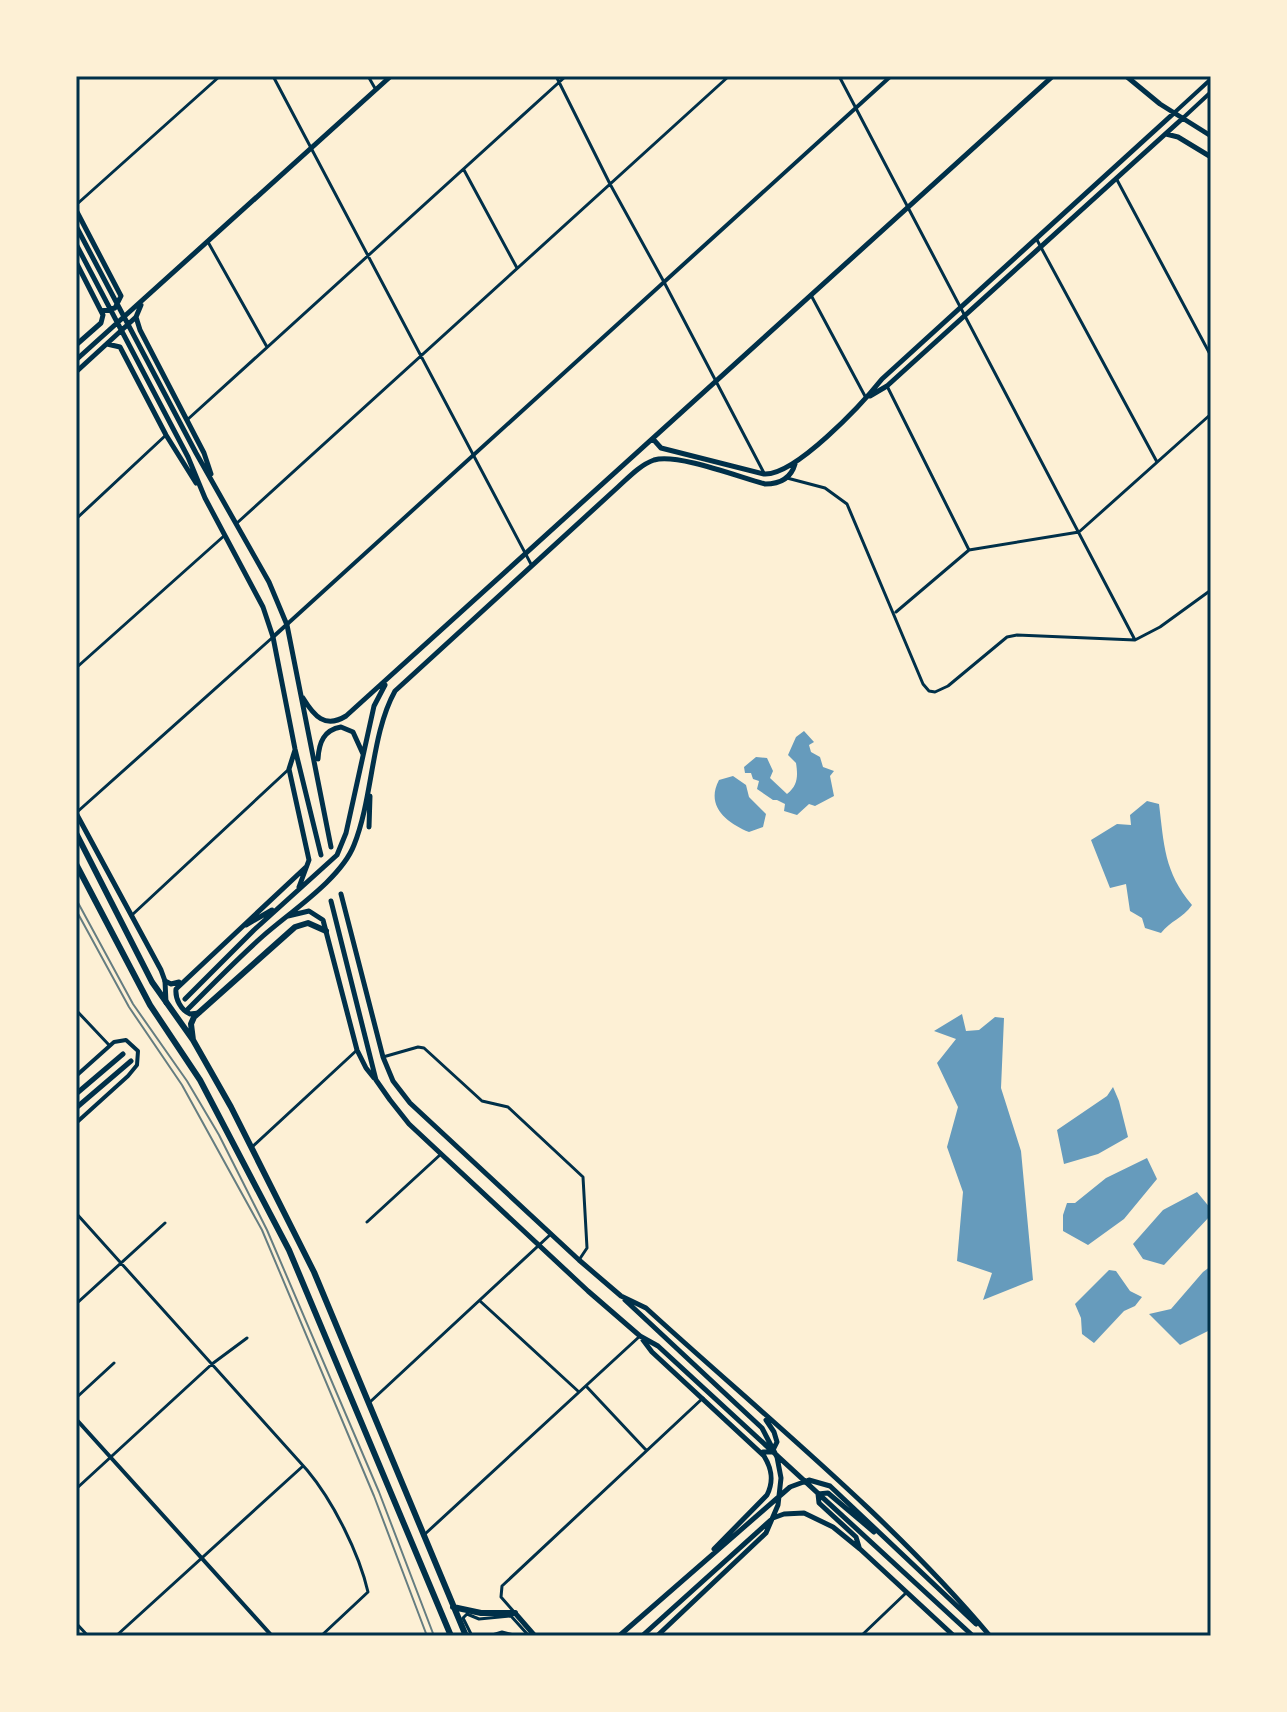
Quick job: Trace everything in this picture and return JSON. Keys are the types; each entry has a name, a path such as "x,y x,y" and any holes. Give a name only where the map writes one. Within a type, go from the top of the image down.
{"highway":[{"path":"76,833 152,982 193,1040 231,1107 314,1272 453,1607 469,1636"},
{"path":"76,864 140,987 200,1080 289,1250 448,1636"},
{"path":"193,1040 191,1024 199,1013 295,927 308,923 326,931"},
{"path":"453,1607 481,1613 515,1613"}],"main road":[{"path":"76,360 391,76"},
{"path":"303,698 319,719 337,721 394,675 1053,76"},
{"path":"1126,76 1138,88 1211,136"},
{"path":"653,439 661,448 764,474 778,473 795,464 866,398 882,379 1174,113"},
{"path":"866,398 887,386 1183,118"},
{"path":"1165,134 1178,137 1211,157"},
{"path":"76,208 121,296 115,308 102,311"},
{"path":"76,226 196,453 269,582 287,625 331,847"},
{"path":"76,244 188,457 205,498"},
{"path":"76,262 102,311 101,323 76,345"},
{"path":"77,371 136,317 142,302"},
{"path":"136,317 204,453 214,483"},
{"path":"120,347 121,338 135,328 140,330"},
{"path":"107,344 120,347 263,607 273,637 295,749 321,855"},
{"path":"687,453 701,466"},
{"path":"188,1009 349,856 369,790 386,709 395,691 629,477 651,461 670,458 765,484 787,478 795,464"},
{"path":"712,469 738,467"},
{"path":"185,999 337,855 379,694 394,675"},
{"path":"319,780 319,749 321,741 331,729 341,727 353,732 363,755"},
{"path":"295,749 289,769 308,856 296,892"},
{"path":"369,790 369,827"},
{"path":"76,813 165,981 166,1004"},
{"path":"199,1013 186,1013 176,998 176,989 306,867"},
{"path":"341,894 383,1057 393,1081 410,1103 762,1428 777,1457 781,1478 778,1505 766,1533 657,1636"},
{"path":"331,901 376,1080"},
{"path":"238,930 284,903"},
{"path":"283,918 309,911 321,918 357,1050 366,1068 409,1124 588,1291 640,1336 658,1346 973,1636"},
{"path":"350,926 351,911"},
{"path":"165,981 174,984 184,980"},
{"path":"76,1094 123,1054"},
{"path":"76,1108 131,1061"},
{"path":"621,1296 646,1308 919,1556 989,1636"},
{"path":"619,1636 708,1556 770,1490 771,1470 764,1456 652,1352 640,1336"},
{"path":"758,1410 774,1432 777,1442 770,1453 758,1450"},
{"path":"708,1556 732,1539 790,1487 809,1480 830,1486 989,1636"},
{"path":"860,1549 856,1537 819,1503 818,1494 828,1493 863,1525 882,1537"},
{"path":"642,1636 773,1518 797,1513 821,1520 860,1549 954,1636"},
{"path":"515,1613 532,1636"}],"street":[{"path":"76,208 220,76"},
{"path":"273,76 532,566"},
{"path":"368,76 376,90"},
{"path":"556,76 764,474"},
{"path":"187,420 566,76"},
{"path":"237,523 729,76"},
{"path":"839,76 1135,640"},
{"path":"76,813 891,76"},
{"path":"1174,113 1211,79"},
{"path":"1183,118 1211,92"},
{"path":"464,170 517,268"},
{"path":"1116,178 1211,356"},
{"path":"1036,238 1157,462"},
{"path":"208,242 267,347"},
{"path":"812,297 866,398"},
{"path":"887,386 969,550"},
{"path":"895,613 969,550 1079,532 1211,414"},
{"path":"76,519 166,435"},
{"path":"787,478 825,488 847,504 923,684 929,691 935,692 948,686 1007,637 1135,640 1160,627 1211,590"},
{"path":"76,668 225,535"},
{"path":"132,915 289,769"},
{"path":"76,1010 110,1045"},
{"path":"76,1076 110,1045 120,1040 131,1043 138,1051 137,1065 76,1123"},
{"path":"383,1057 424,1048 482,1101 508,1107 583,1177 587,1248 579,1260"},
{"path":"251,1148 357,1050"},
{"path":"367,1222 441,1154"},
{"path":"76,1213 327,1496 360,1566 368,1592 321,1636"},
{"path":"76,1304 165,1223"},
{"path":"370,1402 551,1234"},
{"path":"480,1301 579,1392"},
{"path":"423,1535 640,1336"},
{"path":"76,1489 212,1364 247,1338"},
{"path":"76,1398 114,1363"},
{"path":"586,1386 646,1450"},
{"path":"515,1613 501,1597 502,1586 703,1398"},
{"path":"76,1419 272,1636"},
{"path":"116,1636 303,1466"},
{"path":"861,1636 907,1592"},
{"path":"469,1636 463,1618 467,1614 479,1619 511,1616 532,1636"},
{"path":"76,1623 88,1636"},
{"path":"489,1636 502,1632 518,1636"}],"water":[{"path":"804,731 814,742 809,745 811,752 820,757 823,767 834,771 830,776 834,796 815,806 809,804 797,815 784,811 785,804 757,789 759,781 753,779 751,773 745,773 744,767 756,757 767,758 773,771 770,778 787,794 797,776 796,763 788,755 796,737"},
{"path":"733,776 746,785 749,797 766,814 763,827 749,832 733,824 720,812 715,789 719,780"},
{"path":"1147,801 1159,804 1164,845 1171,869 1192,905 1161,933 1145,928 1142,918 1130,911 1126,884 1110,888 1091,840 1117,824 1131,825 1130,815"},
{"path":"962,1014 966,1031 979,1030 995,1017 1004,1018 1001,1088 1021,1151 1033,1280 983,1300 992,1273 957,1261 963,1192 947,1147 958,1107 937,1063 956,1039 934,1031"},
{"path":"1113,1087 1128,1137 1098,1154 1064,1164 1057,1130 1107,1096"},
{"path":"1147,1158 1157,1179 1124,1219 1088,1245 1063,1231 1067,1203 1075,1203 1106,1178"},
{"path":"1197,1192 1211,1209 1211,1215 1164,1265 1143,1259 1133,1244 1163,1210"},
{"path":"1211,1266 1211,1321 1208,1331 1180,1345 1149,1314 1171,1309"},
{"path":"1109,1270 1116,1271 1130,1291 1142,1297 1094,1343 1082,1334 1081,1318 1075,1304"}],"tram line":[{"path":"76,910 129,1007 182,1085 262,1230 374,1496 427,1636"}],"railway":[{"path":"76,899 133,1004 187,1081 219,1135 267,1230 379,1492 434,1636"}]}
